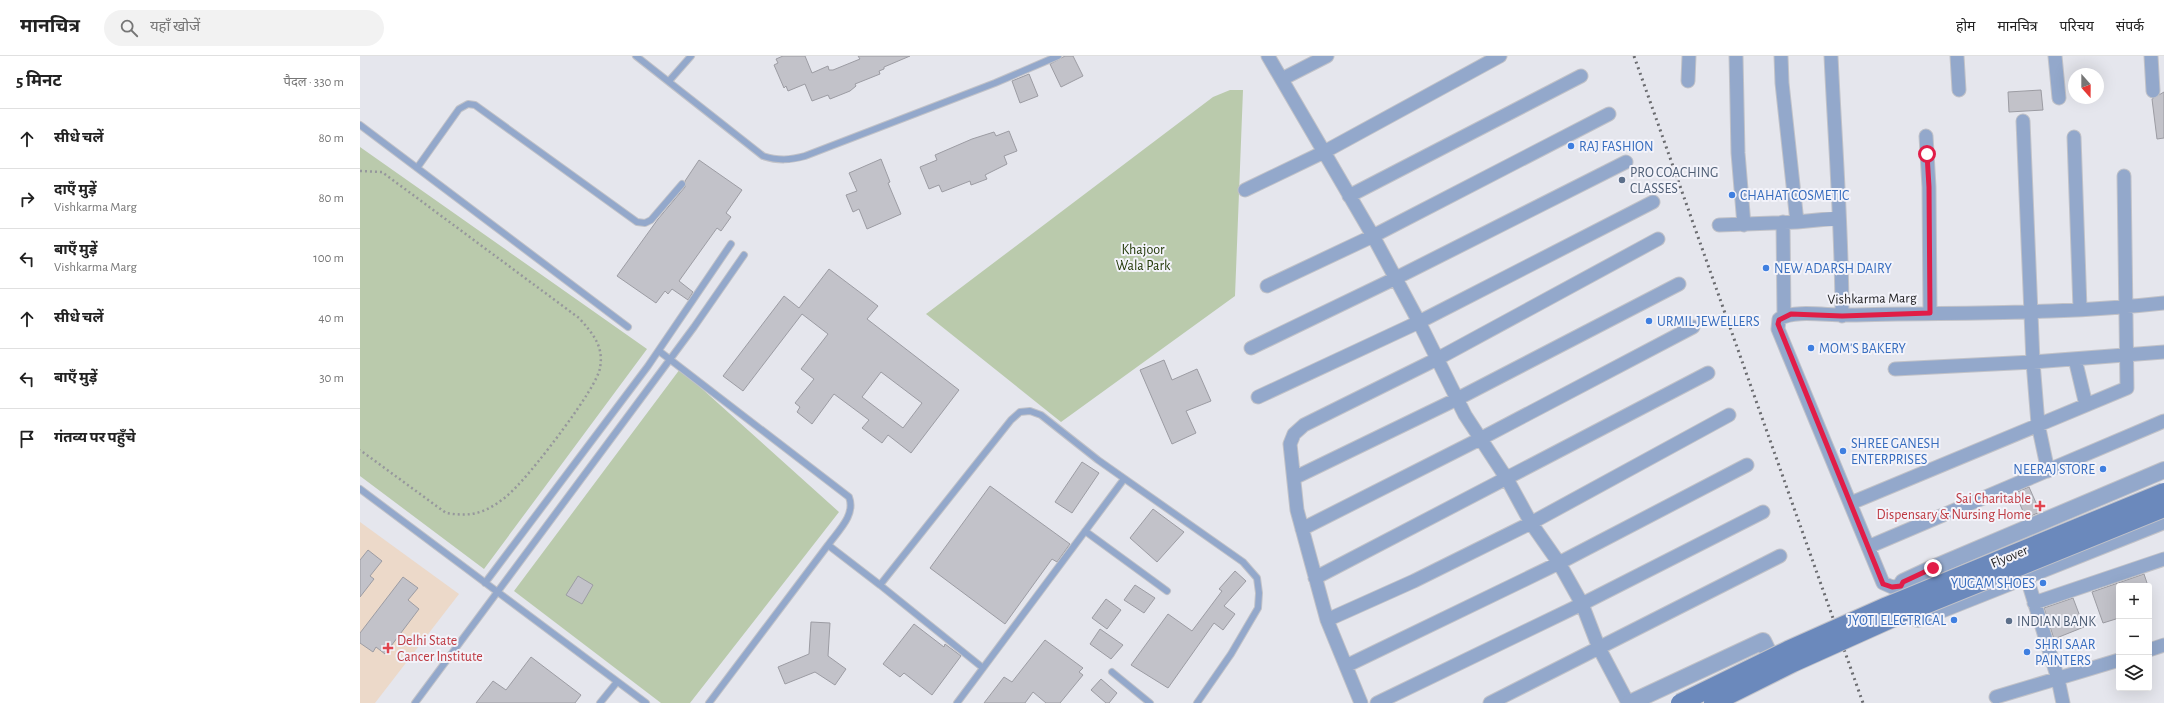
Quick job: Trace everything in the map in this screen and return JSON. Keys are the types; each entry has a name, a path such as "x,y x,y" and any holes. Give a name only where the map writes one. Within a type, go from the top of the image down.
{"main road":[{"name":"Flyover","path":"1680,703 1788,650 1887,606 2164,492"},
{"name":"Flyover","path":"1706,697 1793,663 1892,618 2164,508"}],"street":[{"path":"1268,56 1373,236 1419,322 1457,399 1480,439 1507,479 1531,523 1558,563 1582,604 1599,648 1629,703 1763,641 1780,677 1734,702"},
{"path":"1282,79 1327,56"},
{"path":"1245,190 1324,152 1500,56"},
{"path":"1688,81 1689,56"},
{"path":"1736,56 1738,153 1744,225"},
{"path":"1781,56 1782,83 1797,222"},
{"path":"1831,56 1838,218 1842,265 1842,316"},
{"path":"1957,56 1959,90"},
{"path":"2055,56 2059,98"},
{"path":"2151,56 2153,91"},
{"path":"1349,196 1581,76"},
{"path":"1267,286 1373,236 1609,114"},
{"path":"2023,121 2033,362 2038,424 2048,471"},
{"path":"1926,136 1929,187 1930,313"},
{"path":"2074,137 2080,309"},
{"path":"1251,348 1396,278 1626,162"},
{"path":"1851,503 2127,388 2124,176"},
{"path":"1258,398 1419,322 1653,202"},
{"path":"1719,225 1797,222 1838,218"},
{"path":"1783,222 1784,316 1779,320 1778,329 1851,503 1883,584 1892,587 1901,586 1903,582 1933,568 2164,470"},
{"path":"1360,703 1327,620 1297,510 1290,444 1294,434 1304,425 1437,359 1658,239"},
{"path":"1294,478 1457,399 1679,284"},
{"name":"Vishkarma Marg","path":"1784,316 1791,314 1842,316 2125,308 2164,303"},
{"path":"1302,529 1480,439 1693,327"},
{"path":"1895,369 2033,362 2164,352"},
{"path":"2075,359 2086,405"},
{"path":"1315,578 1708,373"},
{"path":"1327,620 1414,581 1531,523 1729,416"},
{"path":"1868,546 2164,421"},
{"path":"1346,666 1558,563 1747,465"},
{"path":"2164,478 2148,494 2006,560 2164,503"},
{"path":"1377,703 1582,604 1762,512"},
{"path":"1901,586 1911,616 1918,619 2164,521"},
{"path":"1490,703 1780,556"},
{"path":"2034,603 2164,559"},
{"path":"2026,575 2058,679 2063,703"},
{"path":"2152,649 2164,645"},
{"path":"1996,697 2116,661"},
{"path":"1669,703 1706,697"}],"lane":[{"path":"636,56 763,156 786,160 805,156 827,148 995,83 1058,56"},
{"path":"669,81 692,56"},
{"path":"417,168 455,112 468,104 475,105 638,222 645,223 651,220 682,184"},
{"path":"360,126 628,327"},
{"path":"485,583 659,351 731,244"},
{"path":"415,703 670,359 744,255"},
{"path":"659,351 670,359 670,361 849,497 852,504 850,514 828,546 710,702"},
{"path":"880,585 1011,420 1020,412 1030,411 1041,415 1124,478 1243,562 1257,578 1259,593 1258,608 1231,654 1197,703"},
{"path":"957,703 1124,478"},
{"path":"360,489 646,703"},
{"path":"1086,530 1167,591"},
{"path":"828,546 880,585 984,668"},
{"path":"1112,672 1150,703"},
{"path":"600,703 617,682"}],"path":[{"path":"360,171 382,172 579,318 595,336 601,355 600,370 581,405 519,484 505,498 484,510 462,516 446,513 360,450"}],"shaded area":[{"name":"Delhi State Cancer Institute","path":"360,522 459,594 375,703 360,703"}],"green space":[{"name":"Khajoor Wala Park","path":"1230,90 1243,90 1235,296 1061,422 926,314 1213,97"},
{"path":"360,147 647,349 484,569 360,476"},
{"path":"680,369 839,512 690,703 661,703 514,591"}],"building":[{"path":"783,56 805,56 812,73 828,66 829,70 833,70 860,59 858,56 910,56 884,67 884,69 879,71 880,74 855,84 856,86 850,91 830,99 828,95 812,101 805,84 788,91 786,86 784,88 774,65 778,63 776,59"},
{"path":"1065,56 1073,56 1083,76 1061,87 1050,64"},
{"path":"1029,74 1038,96 1020,103 1012,81"},
{"path":"2041,90 2043,110 2009,112 2008,92"},
{"path":"2164,92 2164,138 2157,139 2152,99"},
{"path":"1009,131 1017,151 1004,156 1007,164 985,175 987,179 971,185 970,181 942,192 939,185 929,189 920,167 937,160 935,155 972,139 994,132 996,136"},
{"path":"881,159 890,182 888,183 901,214 867,229 859,209 853,212 846,195 857,191 849,173"},
{"path":"699,160 742,190 726,213 731,217 721,231 717,228 679,281 693,292 688,300 672,289 668,294 665,291 656,303 617,276 658,219 685,187 685,181"},
{"path":"829,269 878,306 867,319 959,390 911,453 888,435 882,443 862,428 869,420 834,394 812,424 797,412 800,407 795,403 814,379 801,369 828,334 802,314 743,391 723,376 784,296 799,308","holes":["881,372 922,403 903,428 862,397"]},
{"path":"1164,360 1172,380 1197,369 1211,401 1186,411 1196,433 1172,444 1140,370"},
{"path":"1082,462 1099,473 1072,513 1055,502"},
{"path":"990,486 1070,544 1057,562 1052,559 1005,624 930,568"},
{"path":"2029,487 2040,512 2026,518 2015,493"},
{"path":"1153,509 1184,532 1157,562 1130,538"},
{"path":"368,550 382,561 370,576 374,579 360,597 360,560"},
{"path":"1235,571 1246,581 1224,606 1235,614 1223,630 1214,623 1168,688 1131,665 1168,614 1192,631 1222,591 1219,589"},
{"path":"2144,574 2147,583 2118,583"},
{"path":"578,576 593,585 582,604 566,595"},
{"path":"403,577 418,588 408,600 419,609 385,654 376,647 373,652 360,643 360,633"},
{"path":"2116,584 2116,619 2103,623 2092,592"},
{"path":"1135,585 1155,598 1144,613 1124,600"},
{"path":"2073,598 2084,627 2054,639 2044,608"},
{"path":"1106,599 1121,610 1107,629 1092,618"},
{"path":"811,622 830,623 828,656 846,669 835,685 815,672 785,684 778,667 809,654"},
{"path":"914,624 944,647 945,644 961,656 932,695 904,673 900,677 883,664"},
{"path":"1100,629 1123,645 1111,659 1090,644"},
{"path":"1045,640 1083,668 1079,672 1083,675 1060,703 1046,703 1033,692 1025,703 984,703 1004,677 1012,682"},
{"path":"531,657 581,695 575,703 476,703 493,681 506,690"},
{"path":"1101,679 1117,693 1109,703 1106,703 1091,690"}],"railway":[{"path":"1634,56 1863,703"}],"place":[{"name":"RAJ FASHION","path":"1571,146"},
{"name":"PRO COACHING CLASSES","path":"1622,180"},
{"name":"CHAHAT COSMETIC","path":"1732,195"},
{"name":"NEW ADARSH DAIRY","path":"1766,268"},
{"name":"URMIL JEWELLERS","path":"1649,321"},
{"name":"MOM'S BAKERY","path":"1811,348"},
{"name":"SHREE GANESH ENTERPRISES","path":"1843,451"},
{"name":"NEERAJ STORE","path":"2103,469"},
{"name":"Sai Charitable Dispensary & Nursing Home","path":"2040,506"},
{"name":"YUGAM SHOES","path":"2043,583"},
{"name":"JYOTI ELECTRICAL","path":"1954,620"},
{"name":"INDIAN BANK","path":"2009,621"},
{"name":"Delhi State Cancer Institute","path":"388,648"},
{"name":"SHRI SAAR PAINTERS","path":"2027,652"}],"route":[{"path":"1927,154 1929,187 1930,313 1842,316 1791,314 1784,316 1779,320 1778,329 1851,503 1883,584 1892,587 1901,586 1903,582 1933,568"}]}
